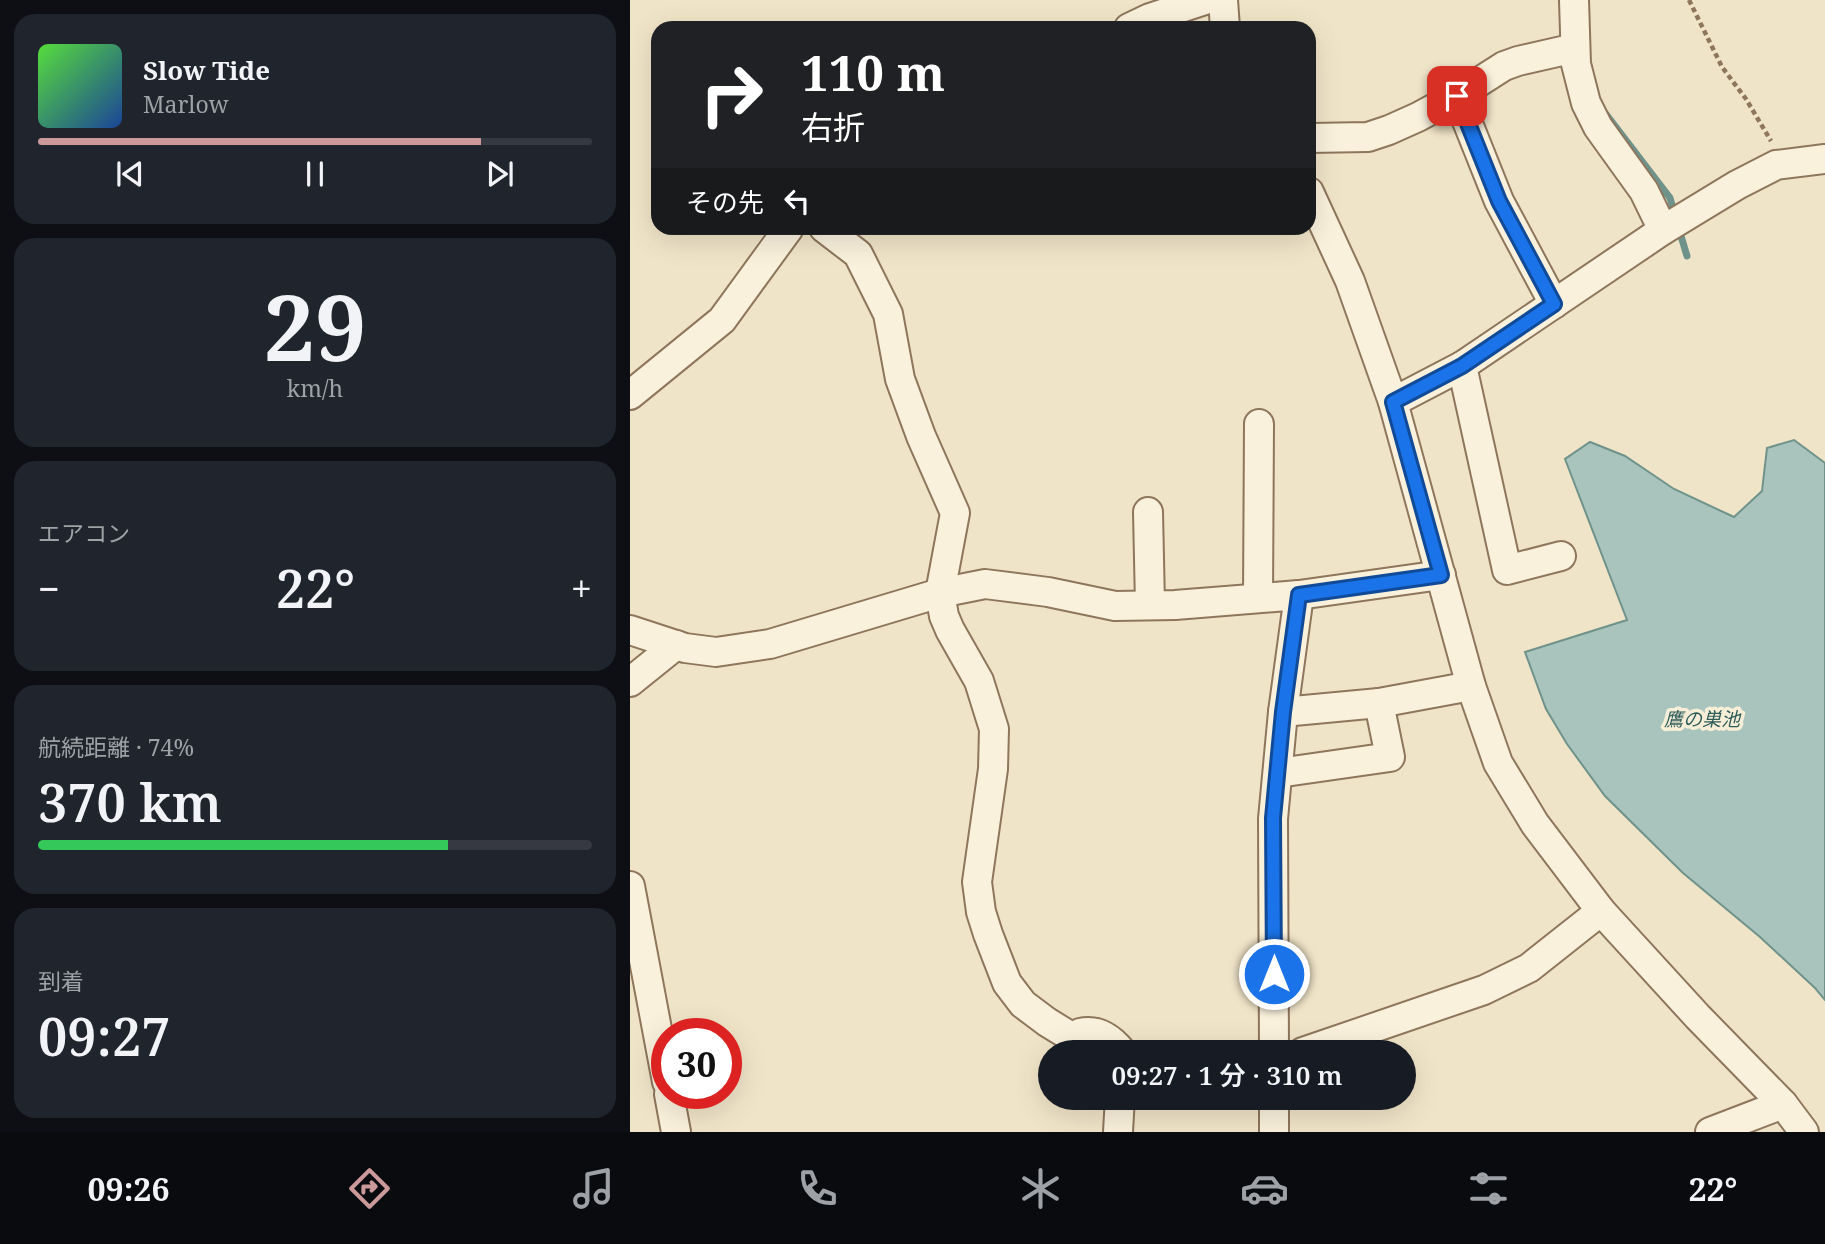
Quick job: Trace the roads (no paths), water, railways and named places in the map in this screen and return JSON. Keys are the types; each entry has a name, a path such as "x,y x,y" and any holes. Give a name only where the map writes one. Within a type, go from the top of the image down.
{"street":[{"path":"1144,21 1205,0"},
{"path":"1223,0 1224,21"},
{"path":"1574,0 1575,48 1580,83 1592,115 1644,191 1663,230"},
{"path":"1316,138 1368,137 1418,117 1504,66 1575,48"},
{"path":"1457,96 1499,201 1554,304"},
{"path":"1393,402 1462,366 1663,230 1737,185 1776,165 1825,159"},
{"path":"1316,207 1350,281 1393,402 1471,687 1498,763 1535,824 1601,911 1698,1017 1783,1104 1804,1132"},
{"path":"630,396 722,320 784,235"},
{"path":"833,235 858,254 888,314 900,379 955,513 940,593 944,616 979,681 994,729 993,769 977,882 981,912 1001,971 1015,995 1034,1013 1078,1040"},
{"path":"1462,366 1507,570 1561,555"},
{"path":"1258,598 1259,424"},
{"path":"1148,512 1150,605"},
{"path":"630,630 676,645 716,652 770,644 940,593 985,584 1048,592 1115,606 1299,595 1441,575"},
{"path":"1274,1040 1273,818 1283,712 1299,595"},
{"path":"630,682 676,645"},
{"path":"1283,712 1379,704 1471,687"},
{"path":"1278,773 1391,757 1379,704"},
{"path":"630,886 655,1018"},
{"path":"1338,1040 1484,990 1529,968 1601,911"},
{"path":"1072,1036 1096,1032 1109,1040"},
{"path":"1710,1132 1783,1104"},
{"path":"672,1109 676,1132"},
{"path":"1118,1132 1119,1110"},
{"path":"1274,1110 1274,1132"}],"water":[{"name":"鷹の巣池","path":"1794,440 1825,463 1825,1000 1760,937 1683,873 1605,796 1567,744 1546,709 1525,652 1627,620 1565,459 1590,442 1625,456 1674,489 1734,517 1762,491 1767,448"}],"waterway":[{"path":"1605,113 1670,198 1675,215"},
{"path":"1678,226 1687,256"}]}
